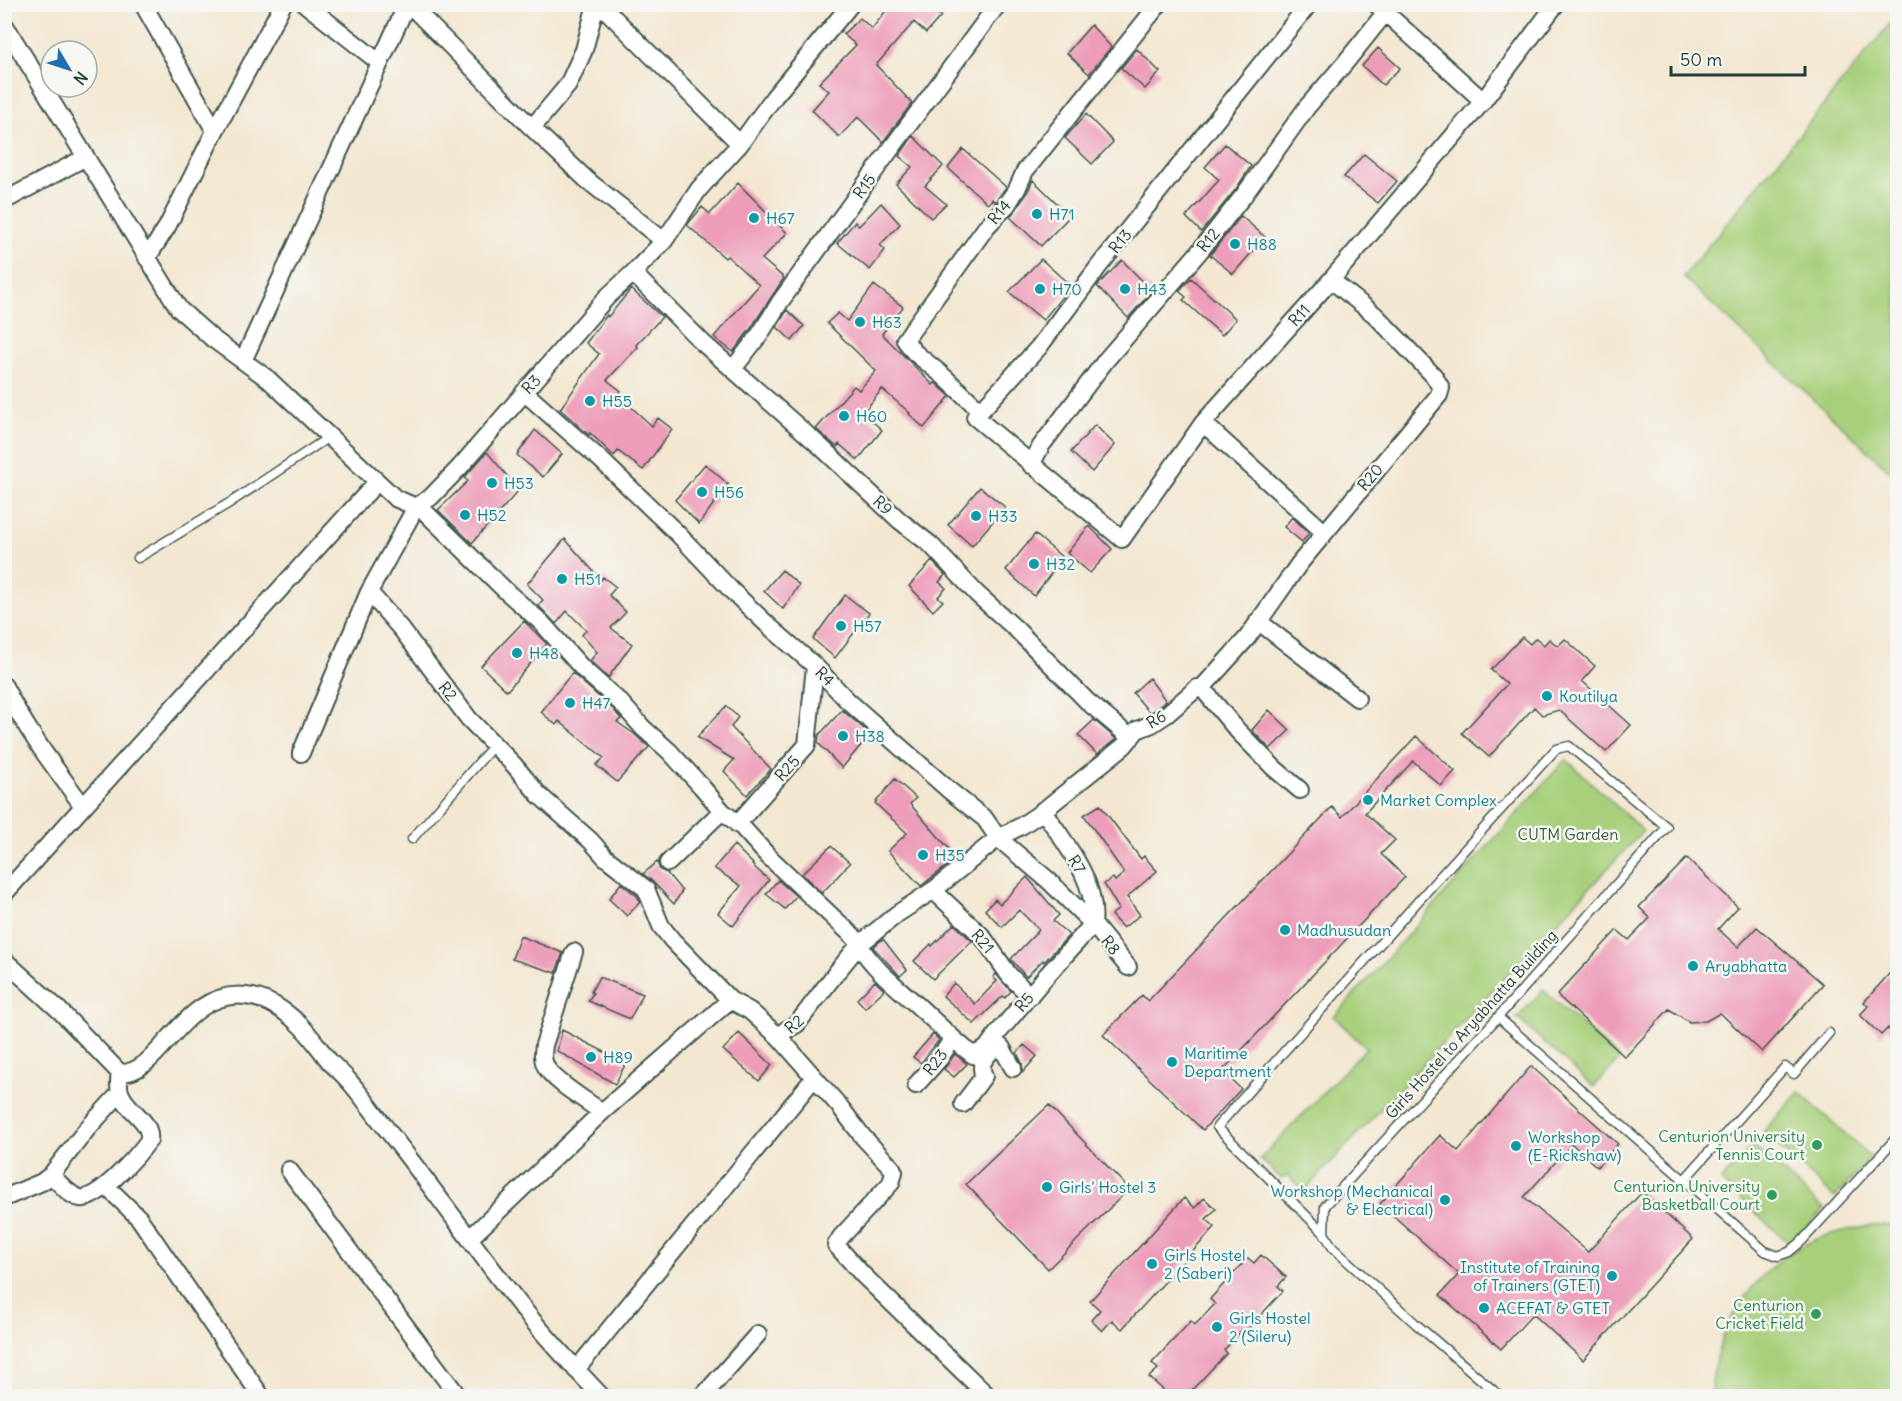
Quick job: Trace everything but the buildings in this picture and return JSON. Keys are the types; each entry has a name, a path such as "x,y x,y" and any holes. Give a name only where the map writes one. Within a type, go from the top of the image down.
{"street":[{"path":"142,4 215,131"},
{"path":"147,258 167,227 283,4"},
{"path":"305,4 380,63"},
{"path":"243,361 408,4 587,180 664,241"},
{"path":"532,128 567,85 584,50 596,4"},
{"path":"600,4 740,144"},
{"name":"R3","path":"416,507 431,497 460,467 607,297 664,241 699,189 740,144 774,97 851,4"},
{"name":"R15","path":"733,369 998,4"},
{"name":"R14","path":"981,411 914,352 905,340 987,226 1007,205 1025,171 1159,4"},
{"name":"R13","path":"981,411 1039,347 1099,266 1309,4"},
{"name":"R11","path":"1031,465 1122,539 1203,423 1331,280 1483,101 1556,4"},
{"path":"1380,9 1483,101"},
{"name":"R12","path":"1031,465 1041,446 1106,360 1199,252 1244,195 1307,107 1345,63 1380,9"},
{"path":"4,24 179,309 191,322 268,379 395,498 424,511 541,622 583,669 669,751 722,811 855,938 866,957 887,979 977,1059 984,1076 963,1104"},
{"path":"4,201 86,157"},
{"name":"R9","path":"633,273 703,343 820,446 899,520 931,545 977,594 1016,629 1081,694 1131,738"},
{"name":"R20","path":"1202,688 1247,638 1324,532 1439,395 1441,388 1434,376 1375,315 1331,280"},
{"name":"R4","path":"524,392 601,460 690,545 732,591 815,666 847,700 985,819 998,838"},
{"path":"981,411 975,417 1031,465"},
{"path":"1203,423 1324,532"},
{"path":"4,894 376,482"},
{"path":"301,753 369,592 416,507"},
{"name":"R2","path":"369,592 402,630 469,719 539,795 591,841 605,857 646,889 661,926 687,958 730,1000 750,1011 779,1037 797,1024 859,945"},
{"path":"1258,621 1356,698"},
{"name":"R25","path":"738,824 807,745 815,666"},
{"path":"4,687 44,754 83,806"},
{"name":"R6","path":"998,838 1021,826 1076,786 1124,746 1137,730 1152,724 1197,688 1202,688"},
{"path":"1202,688 1258,752 1300,790"},
{"name":"R7","path":"1043,810 1086,879 1095,909 1093,924"},
{"path":"668,863 722,811"},
{"path":"859,945 998,838 1048,880 1093,924"},
{"name":"R21","path":"933,890 982,936 1009,975 1030,996"},
{"name":"R8","path":"1093,924 1128,967"},
{"name":"R5","path":"977,1059 995,1042 1030,996 1093,924"},
{"path":"573,952 542,1055 551,1075 602,1112"},
{"path":"4,960 59,1010 120,1073 136,1070 202,1006 223,997 246,996 263,1000 285,1013 302,1027 329,1061 349,1081 521,1306 601,1396"},
{"path":"470,1238 602,1112 730,1000"},
{"path":"779,1037 894,1172 891,1183 838,1241 836,1245 838,1250 988,1396"},
{"name":"R23","path":"916,1085 940,1058 952,1039"},
{"path":"995,1042 1013,1068"},
{"path":"51,1175 78,1198 87,1199 106,1186 149,1140 150,1134 147,1126 124,1101 120,1093 120,1073"},
{"path":"576,1370 814,1078"},
{"path":"4,1198 42,1182 51,1175 87,1129 120,1093"},
{"path":"289,1170 458,1396"},
{"path":"106,1186 139,1218 261,1396"},
{"path":"703,1396 758,1334"}],"lane":[{"path":"138,558 231,502 329,437"},
{"path":"411,839 494,745"},
{"name":"Girls Hostel to Aryabhatta Building","path":"1569,746 1667,827 1498,1017 1325,1206 1324,1233 1217,1127 1556,749 1569,746"},
{"path":"1498,1017 1765,1251 1778,1256 1789,1252 1801,1242 1898,1136"},
{"path":"1684,1180 1785,1067 1794,1074 1828,1034"},
{"path":"1324,1233 1333,1248 1416,1324 1500,1396"}],"green space":[{"path":"1897,15 1897,478 1683,277"},
{"name":"CUTM Garden","path":"1566,759 1643,831 1304,1191 1287,1175 1282,1179 1260,1159 1366,1048 1334,1017"},
{"path":"1543,990 1620,1059 1594,1087 1517,1018"},
{"name":"Centurion University Tennis Court","path":"1799,1092 1871,1157 1835,1198 1763,1132"},
{"name":"Centurion University Basketball Court","path":"1753,1145 1824,1209 1791,1245 1721,1181"},
{"name":"Centurion Cricket Field","path":"1871,1225 1897,1225 1897,1396 1711,1396 1715,1364 1728,1325 1751,1289 1765,1274 1798,1248 1817,1239"}],"place":[{"name":"H71","path":"1037,214"},
{"name":"H67","path":"754,218"},
{"name":"H88","path":"1235,244"},
{"name":"H70","path":"1040,289"},
{"name":"H43","path":"1125,289"},
{"name":"H63","path":"860,322"},
{"name":"H55","path":"590,401"},
{"name":"H60","path":"844,416"},
{"name":"H53","path":"492,483"},
{"name":"H56","path":"702,492"},
{"name":"H52","path":"465,515"},
{"name":"H33","path":"976,516"},
{"name":"H32","path":"1034,564"},
{"name":"H51","path":"562,579"},
{"name":"H57","path":"841,626"},
{"name":"H48","path":"517,653"},
{"name":"Koutilya","path":"1547,696"},
{"name":"H47","path":"570,703"},
{"name":"H38","path":"843,736"},
{"name":"Market Complex","path":"1368,800"},
{"name":"H35","path":"923,855"},
{"name":"Madhusudan","path":"1285,930"},
{"name":"Aryabhatta","path":"1693,966"},
{"name":"H89","path":"591,1057"},
{"name":"Maritime Department","path":"1172,1062"},
{"name":"Centurion University Tennis Court","path":"1817,1145"},
{"name":"Workshop (E-Rickshaw)","path":"1516,1146"},
{"name":"Girls' Hostel 3","path":"1047,1187"},
{"name":"Centurion University Basketball Court","path":"1772,1195"},
{"name":"Workshop (Mechanical & Electrical)","path":"1445,1200"},
{"name":"Girls Hostel 2 (Saberi)","path":"1152,1264"},
{"name":"Institute of Training of Trainers (GTET)","path":"1612,1276"},
{"name":"ACEFAT & GTET","path":"1484,1308"},
{"name":"Centurion Cricket Field","path":"1816,1314"},
{"name":"Girls Hostel 2 (Sileru)","path":"1217,1327"}]}
